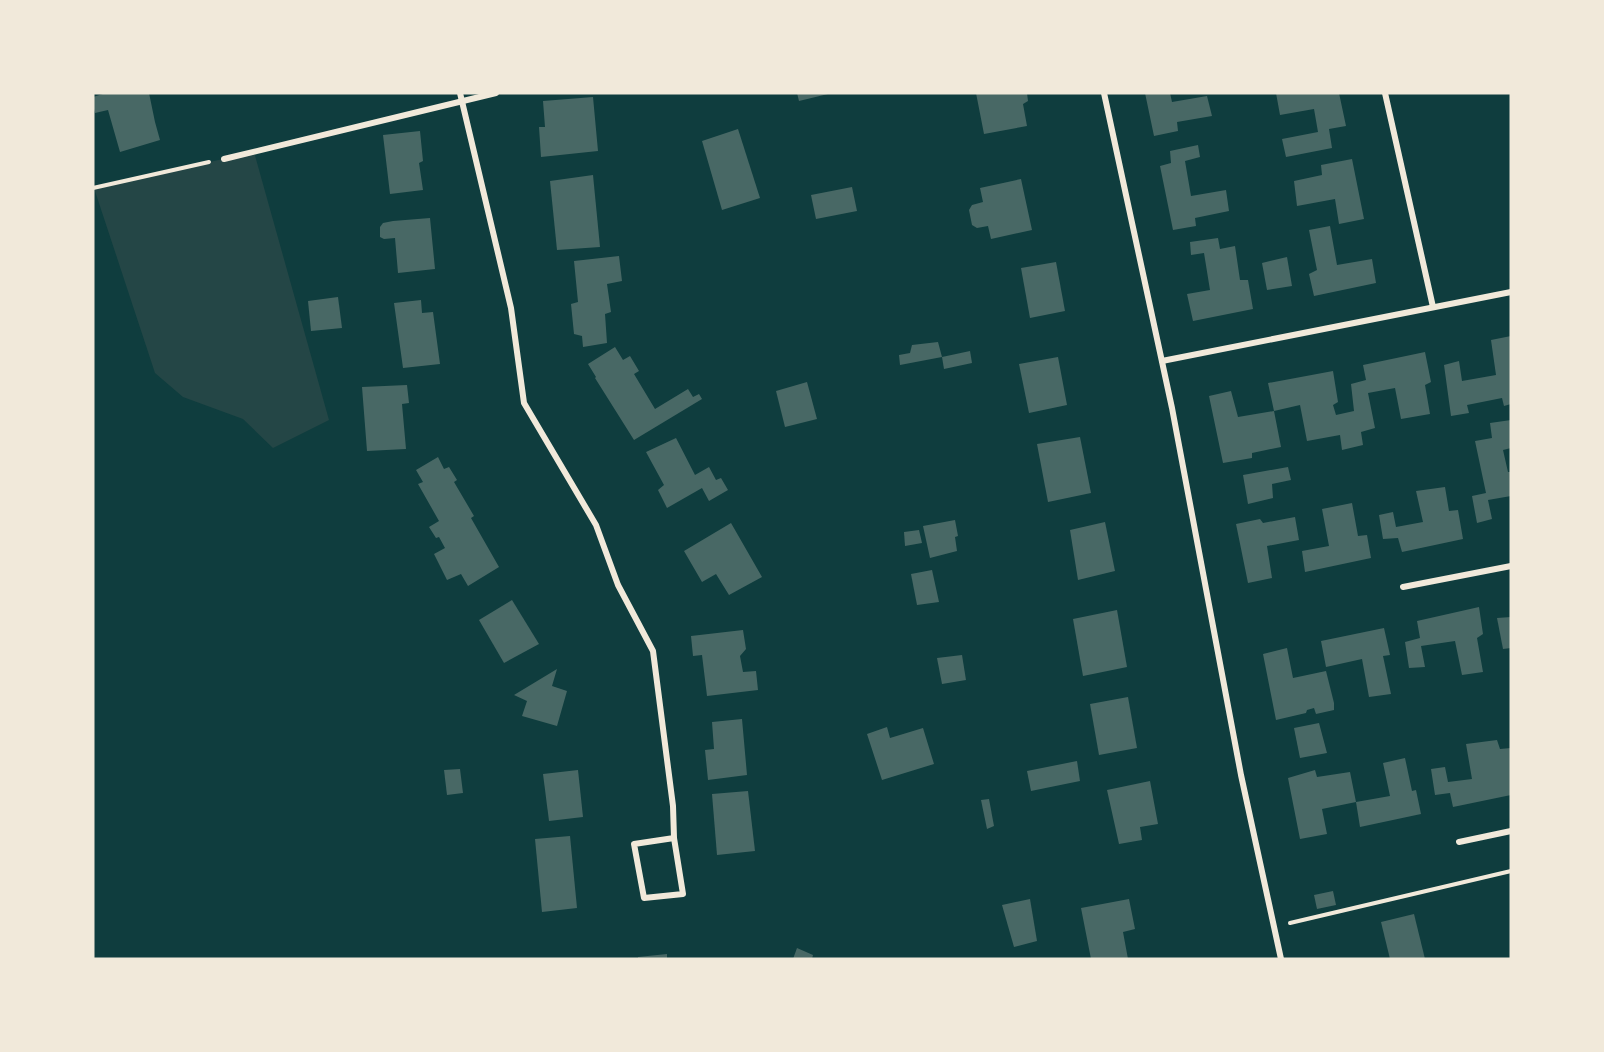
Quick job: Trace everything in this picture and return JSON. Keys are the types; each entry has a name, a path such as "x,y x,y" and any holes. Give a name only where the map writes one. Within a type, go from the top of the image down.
{"street":[{"path":"460,93 511,308 524,403 596,525 618,585 653,651 682,894 644,897 634,844 674,838"},
{"path":"224,159 496,93"},
{"path":"1104,93 1174,419 1239,764 1281,959"},
{"path":"1385,93 1433,307"},
{"path":"1162,361 1511,292"},
{"path":"1403,587 1511,566"},
{"path":"1459,842 1511,831"}],"path":[{"path":"93,188 224,159"},
{"path":"1274,926 1511,871"}],"shaded area":[{"path":"254,152 329,420 273,448 243,419 183,397 155,373 94,188"}],"building":[{"path":"106,93 149,93 160,140 120,152 108,110 95,113 93,105 93,97"},
{"path":"797,93 828,93 828,94 799,101"},
{"path":"976,93 1027,93 1028,101 1023,104 1027,126 984,134"},
{"path":"1145,93 1170,93 1172,102 1207,96 1212,116 1177,122 1178,131 1154,136"},
{"path":"1276,93 1339,93 1346,126 1329,129 1332,148 1286,157 1282,139 1318,132 1314,109 1280,115"},
{"path":"593,97 598,151 541,157 539,127 545,127 543,101"},
{"path":"738,129 760,198 722,210 702,141"},
{"path":"420,131 423,161 419,163 423,190 390,194 383,135"},
{"path":"1198,145 1200,157 1185,161 1191,196 1226,190 1229,211 1195,218 1196,226 1173,230 1160,166 1171,163 1170,151"},
{"path":"1352,159 1364,219 1339,224 1335,199 1297,206 1294,181 1322,175 1321,165"},
{"path":"593,175 600,247 557,250 550,181"},
{"path":"1021,179 1032,230 991,239 988,226 977,228 972,225 969,210 972,205 983,202 980,188"},
{"path":"852,187 857,211 816,219 811,195"},
{"path":"430,218 435,269 398,273 395,238 380,237 380,227 383,223 393,221"},
{"path":"1330,226 1337,265 1372,259 1376,283 1314,296 1309,274 1317,270 1309,230"},
{"path":"1218,238 1220,249 1235,246 1240,280 1248,280 1253,309 1193,321 1187,294 1210,290 1204,253 1191,255 1190,242"},
{"path":"619,256 622,281 607,284 611,312 605,314 607,343 583,347 582,336 574,334 571,304 578,302 574,261"},
{"path":"1287,257 1292,286 1267,290 1262,263"},
{"path":"1056,262 1065,311 1030,318 1021,268"},
{"path":"338,297 342,328 311,331 308,301"},
{"path":"421,300 422,313 433,312 440,364 403,368 394,303"},
{"path":"1511,336 1511,404 1504,406 1502,398 1467,405 1469,413 1451,416 1444,365 1459,361 1462,381 1496,375 1491,340"},
{"path":"938,342 942,357 900,365 899,355 910,353 912,345"},
{"path":"615,347 623,360 630,356 639,371 634,374 655,409 688,389 693,397 699,394 702,399 634,440 588,364"},
{"path":"970,351 972,363 944,369 942,357"},
{"path":"1425,352 1431,382 1425,385 1430,414 1401,419 1395,388 1368,393 1375,428 1361,432 1363,445 1342,450 1340,435 1307,441 1300,405 1274,411 1268,383 1333,371 1338,402 1333,405 1336,415 1354,411 1351,384 1366,380 1363,365"},
{"path":"1058,357 1067,405 1029,413 1019,364"},
{"path":"807,382 817,419 785,427 776,391"},
{"path":"407,385 409,403 402,404 406,449 367,451 362,387"},
{"path":"1231,391 1238,417 1274,411 1281,447 1252,453 1252,458 1223,463 1209,396"},
{"path":"1511,420 1511,448 1503,450 1508,472 1511,472 1511,496 1488,500 1492,519 1477,523 1472,496 1486,493 1475,441 1492,438 1490,423"},
{"path":"1080,437 1091,493 1048,502 1037,444"},
{"path":"676,438 695,475 709,467 716,480 721,478 728,490 709,501 702,488 667,508 658,490 664,485 646,452"},
{"path":"438,457 444,469 449,467 457,480 454,482 474,516 471,518 499,567 468,586 461,574 447,580 434,554 445,548 439,537 436,538 429,527 439,521 418,484 423,482 416,470"},
{"path":"1288,467 1291,480 1272,484 1273,498 1248,504 1243,475"},
{"path":"1445,487 1449,511 1458,510 1463,539 1402,552 1398,538 1383,539 1379,515 1393,512 1396,527 1423,522 1416,491"},
{"path":"1352,503 1358,536 1367,535 1371,558 1305,572 1302,551 1329,546 1322,509"},
{"path":"1295,517 1299,540 1267,546 1272,578 1248,583 1236,524 1260,519 1263,523"},
{"path":"955,520 958,536 955,537 957,551 930,558 923,526"},
{"path":"1105,522 1115,571 1078,580 1070,530"},
{"path":"731,523 762,577 729,595 716,574 702,582 684,551"},
{"path":"919,530 922,543 905,546 904,532"},
{"path":"932,570 939,602 917,605 911,574"},
{"path":"512,600 539,644 504,663 479,620"},
{"path":"1479,607 1483,634 1477,638 1483,672 1462,675 1455,641 1421,646 1425,667 1409,668 1405,642 1420,638 1417,621"},
{"path":"1117,610 1127,667 1083,676 1073,619"},
{"path":"1511,617 1511,648 1503,649 1497,618"},
{"path":"1384,628 1390,655 1383,656 1391,694 1369,697 1362,659 1326,667 1321,641"},
{"path":"743,630 746,649 740,656 743,672 756,671 758,690 707,696 702,655 693,656 691,636"},
{"path":"1287,648 1293,678 1326,671 1334,710 1316,714 1314,708 1307,710 1306,713 1276,720 1263,654"},
{"path":"962,655 966,680 942,684 937,658"},
{"path":"557,669 552,686 567,691 557,726 522,716 527,701 514,695"},
{"path":"1128,697 1137,748 1099,755 1090,704"},
{"path":"742,719 747,775 708,780 705,750 714,749 712,722"},
{"path":"1319,723 1327,753 1300,758 1294,728"},
{"path":"887,727 890,738 923,728 934,764 882,780 867,734"},
{"path":"1497,740 1500,749 1511,748 1511,795 1453,807 1450,793 1435,795 1431,769 1445,767 1448,782 1472,779 1466,744"},
{"path":"1405,758 1412,791 1416,790 1421,814 1360,827 1356,802 1390,796 1383,763"},
{"path":"1077,761 1080,781 1031,791 1027,771"},
{"path":"460,769 463,793 447,795 444,770"},
{"path":"578,770 583,817 549,821 543,774"},
{"path":"1315,770 1317,777 1350,772 1356,802 1322,809 1327,834 1300,839 1288,778"},
{"path":"1150,781 1158,824 1140,827 1142,840 1119,844 1107,790"},
{"path":"748,791 755,851 717,855 712,794"},
{"path":"989,799 994,826 987,829 981,800"},
{"path":"570,836 577,908 542,912 535,839"},
{"path":"1333,891 1336,905 1317,909 1314,895"},
{"path":"1030,899 1037,941 1014,947 1002,905"},
{"path":"1129,899 1135,929 1123,932 1128,959 1091,959 1081,908"},
{"path":"1414,914 1425,959 1390,959 1381,922"},
{"path":"797,948 813,955 812,959 793,959"},
{"path":"667,954 667,959 638,959 638,957"}]}
